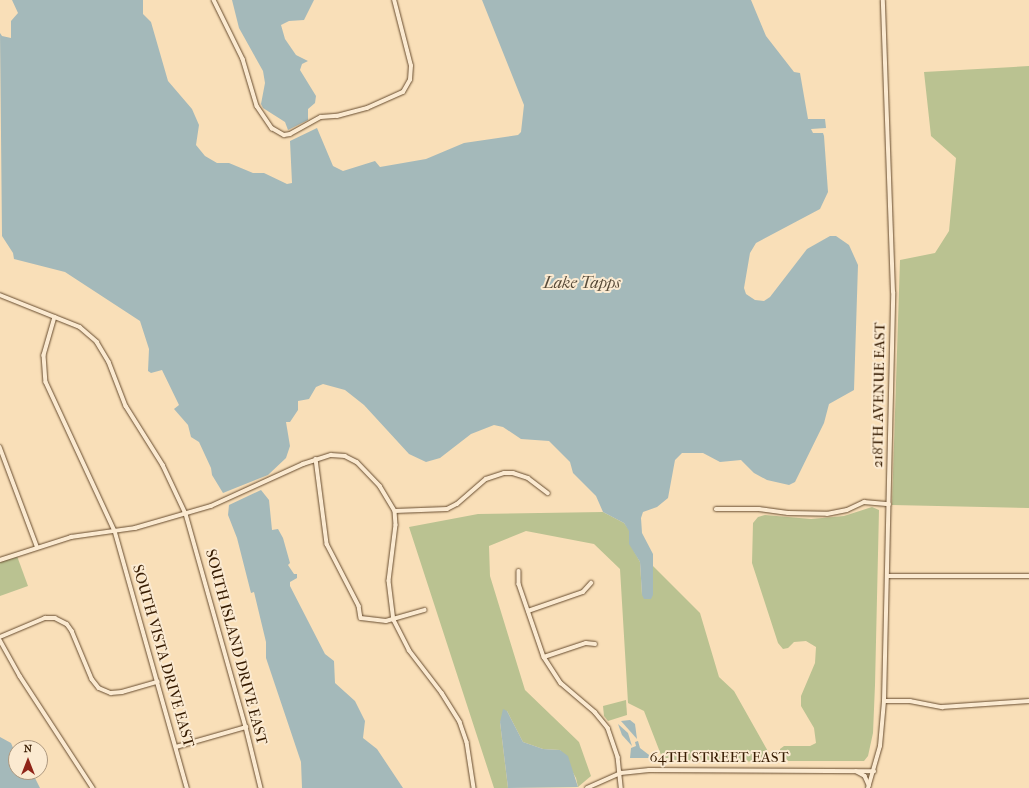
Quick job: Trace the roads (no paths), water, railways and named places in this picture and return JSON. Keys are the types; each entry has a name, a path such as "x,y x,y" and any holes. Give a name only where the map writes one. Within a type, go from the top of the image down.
{"street":[{"path":"214,0 243,59 257,106 272,128 284,135 321,117 337,116 367,108 403,92 410,80 410,66 394,0"},
{"name":"218TH AVENUE EAST","path":"869,787 880,746 884,701 889,504 893,261 883,0"},
{"name":"SOUTH ISLAND DRIVE EAST","path":"0,294 80,327 97,342 109,362 126,406 163,465 186,514 246,727 261,788"},
{"name":"SOUTH VISTA DRIVE EAST","path":"55,317 44,355 46,382 115,531 187,788"},
{"path":"0,447 38,546"},
{"path":"0,560 38,546 71,537 115,531 186,514 218,504 270,479 316,460 339,455 353,459 380,486 395,511 396,530 389,581 394,620 409,650 443,694 460,722 467,742 474,788"},
{"path":"316,460 328,544 359,606 361,618 378,622 394,620 424,610"},
{"path":"395,511 447,509 457,504 486,479 504,473 513,473 528,478 548,493"},
{"path":"716,510 759,509 788,513 827,514 847,510 864,502 889,504"},
{"path":"519,571 519,584 544,657 561,683 595,712 608,728 621,774 621,788"},
{"path":"887,576 1029,576"},
{"path":"528,611 583,592 591,583"},
{"path":"0,637 45,618 55,618 67,624 72,631 92,679 99,688 111,693 122,692 158,682"},
{"path":"0,640 20,676 93,788"},
{"path":"544,657 586,643 595,644"},
{"path":"884,701 910,701 942,708 1029,701"},
{"path":"176,748 246,727"},
{"name":"64TH STREET EAST","path":"587,788 621,774 662,770 874,770"},
{"path":"854,770 865,776 869,787"}],"water":[{"name":"Lake Tapps","path":"12,0 143,0 143,14 151,22 168,81 192,109 199,125 196,145 205,156 217,163 229,163 253,173 264,173 287,184 292,183 290,141 317,128 333,166 343,171 375,161 380,167 426,159 464,143 518,135 521,132 524,105 482,0 751,0 766,36 794,72 800,73 808,119 825,119 826,128 811,129 813,133 823,133 824,136 828,192 820,209 756,243 750,253 744,288 746,294 755,300 764,301 770,297 807,249 830,236 836,236 849,245 858,265 854,390 829,404 824,423 795,482 789,485 767,480 754,473 741,460 720,462 703,453 682,453 675,460 668,498 657,507 643,512 641,518 642,533 653,554 653,595 651,599 644,599 642,595 640,562 629,544 629,531 624,523 603,512 596,496 573,473 570,462 549,441 521,439 503,427 494,425 471,434 440,458 426,462 409,454 364,405 345,390 323,384 316,387 309,399 298,401 298,410 290,422 286,422 290,446 286,458 268,475 223,493 212,475 211,468 199,442 191,437 188,425 174,409 179,405 162,370 151,373 148,371 149,349 140,321 65,272 14,259 13,253 2,236 0,33 2,36 11,38 11,21 18,13"},
{"path":"232,0 314,0 304,20 289,21 281,25 285,39 296,55 308,61 302,64 300,70 316,96 315,103 308,109 308,120 288,130 285,122 263,108 261,104 265,83 263,71 239,28"},
{"path":"261,490 269,500 272,530 278,529 283,538 290,563 288,565 294,574 297,574 297,578 290,582 290,586 325,654 334,661 335,683 355,701 365,721 363,738 377,749 403,788 302,788 301,762 266,658 266,642 254,592 251,593 237,538 228,515 229,505"},
{"path":"503,709 507,711 523,742 543,749 560,750 568,756 578,787 508,788 500,722"},
{"path":"630,720 635,724 637,739 621,721"},
{"path":"618,724 628,733 632,746 622,735"},
{"path":"0,737 8,741 8,780 36,780 40,788 0,788"},
{"path":"638,741 640,748 653,758 630,758 631,748 636,746 635,742"}]}
